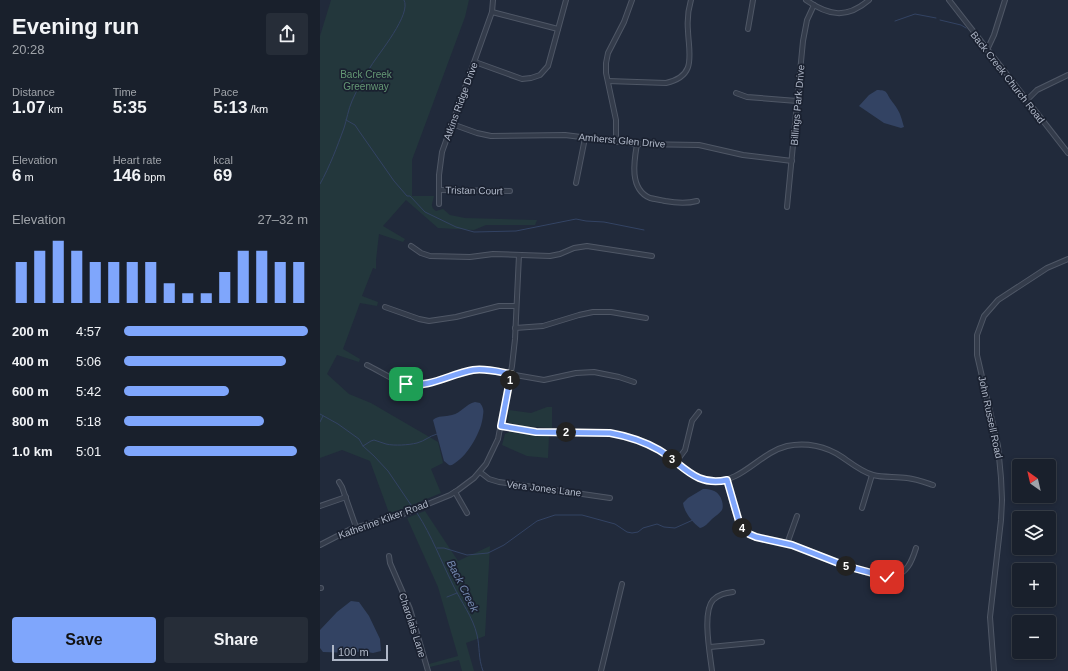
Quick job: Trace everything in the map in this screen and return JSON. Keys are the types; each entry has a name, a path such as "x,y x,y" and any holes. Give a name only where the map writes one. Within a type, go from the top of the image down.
{"street":[{"name":"Atkins Ridge Drive","path":"439,204 439,175 442,152 492,12 493,0"},
{"path":"475,62 522,79 540,75 548,66 566,0"},
{"path":"616,142 616,120 606,68 608,54 624,22 632,0"},
{"path":"608,81 666,84 674,82 681,77 688,68 690,57 688,11 691,0"},
{"path":"748,29 753,0"},
{"path":"806,0 825,11 839,14 851,11 869,0"},
{"name":"Back Creek Church Road","path":"948,0 1068,153"},
{"path":"987,50 1005,0"},
{"name":"Billings Park Drive","path":"787,207 805,26 814,5"},
{"path":"492,12 558,29"},
{"path":"1027,100 1037,90 1068,75"},
{"path":"736,93 747,97 797,101"},
{"name":"Amherst Glen Drive","path":"452,124 477,133 491,136 565,135 637,144 699,145 743,155 792,161"},
{"path":"576,183 585,138"},
{"path":"637,144 634,178 642,193 650,198 688,204 697,201"},
{"name":"Tristan Court","path":"439,190 510,191"},
{"path":"411,246 421,253 430,256 461,257 493,254 556,256 574,248 590,246 652,256"},
{"name":"Katherine Kiker Road","path":"320,545 356,527 401,514 455,492 466,485 486,464 495,447 501,426 511,374 519,255"},
{"name":"John Russell Road","path":"994,671 990,617 1001,520 1001,478 998,446 977,355 977,335 984,316 998,300 1047,268 1068,259"},
{"path":"385,307 429,321 456,317 499,306 516,306"},
{"path":"515,328 543,326 593,312 611,312 646,318"},
{"path":"367,365 398,381 412,385 426,384 474,370 484,369 544,380 576,373 594,372 619,377 634,382"},
{"path":"676,462 685,450 692,421 699,412"},
{"path":"501,426 536,432 610,433 620,435 651,446 676,462 689,473 701,479 717,481 727,480 741,474 773,451 803,444 828,450 872,475 881,477 908,478 933,485"},
{"name":"Vera Jones Lane","path":"480,472 489,479 499,482 610,498"},
{"path":"862,508 872,475"},
{"path":"727,480 738,519 743,529 756,537 787,544 846,566 887,577 897,576 907,569 912,561 916,548"},
{"path":"339,482 346,497 356,527"},
{"path":"455,492 467,513"},
{"path":"320,506 346,497"},
{"path":"787,544 797,516"},
{"name":"Charolais Lane","path":"389,556 390,564 410,609 426,671"},
{"path":"601,671 622,584"},
{"path":"712,671 707,618 710,605 713,600 720,595 733,592"},
{"path":"710,647 762,642"}],"green space":[{"name":"Back Creek Greenway","path":"331,0 469,0 465,17 412,160 412,196 434,196 432,206 436,211 443,209 450,215 465,218 537,220 535,225 486,225 474,230 438,228 406,200 383,226 405,239 403,242 379,234 376,269 373,268 362,296 378,302 377,306 360,303 343,349 360,359 359,362 337,355 327,374 349,394 371,403 438,442 443,463 431,469 441,493 389,513 370,461 342,450 320,458 320,36"},
{"path":"547,407 552,407 552,428 522,426 510,423 508,421 509,410 531,413"},
{"path":"510,432 549,436 548,458 527,456 502,445 505,434"},
{"path":"425,511 458,561 490,546 485,636 466,643 474,671 462,671 459,660 430,667 429,664 458,656 438,587 407,518"}],"water":[{"path":"877,90 885,91 899,113 904,127 901,128 884,123 859,106 869,95"},
{"path":"475,402 480,403 483,407 480,428 474,442 465,454 455,463 449,465 444,461 433,420 435,418 455,414"},
{"path":"703,489 709,489 717,493 721,498 723,507 720,513 705,526 700,528 689,517 683,503 688,498"},
{"path":"351,601 359,602 369,616 380,639 381,651 373,653 362,651 352,653 323,652 320,648 320,630 337,612"}],"waterway":[{"name":"Back Creek","path":"320,184 336,149 354,97 371,66 399,24 405,6 404,0"},
{"path":"895,21 915,14 936,18"},
{"path":"940,20 961,25 966,28"},
{"path":"346,120 355,125 394,181 407,196 410,196 425,212 456,227 474,232 516,231 576,219 604,222 644,230"},
{"name":"Back Creek","path":"320,414 338,424 359,439 363,446 388,471 411,505"},
{"name":"Back Creek","path":"320,422 323,416"},
{"path":"363,446 374,440 393,445 414,444 437,434"},
{"name":"Back Creek","path":"417,513 473,622 477,635 480,662 483,671"},
{"path":"437,548 444,548 467,555 488,553 504,545 537,521 555,515 582,515 615,524 627,532 632,533 657,524 664,527 675,528 693,520"},
{"path":"447,597 457,593"}],"route":[{"path":"406,384 426,384 474,370 484,369 511,374 501,426 536,432 610,433 651,446 667,455 695,477 711,481 727,480 740,525 751,535 792,545 846,566 882,577 887,577"}]}
